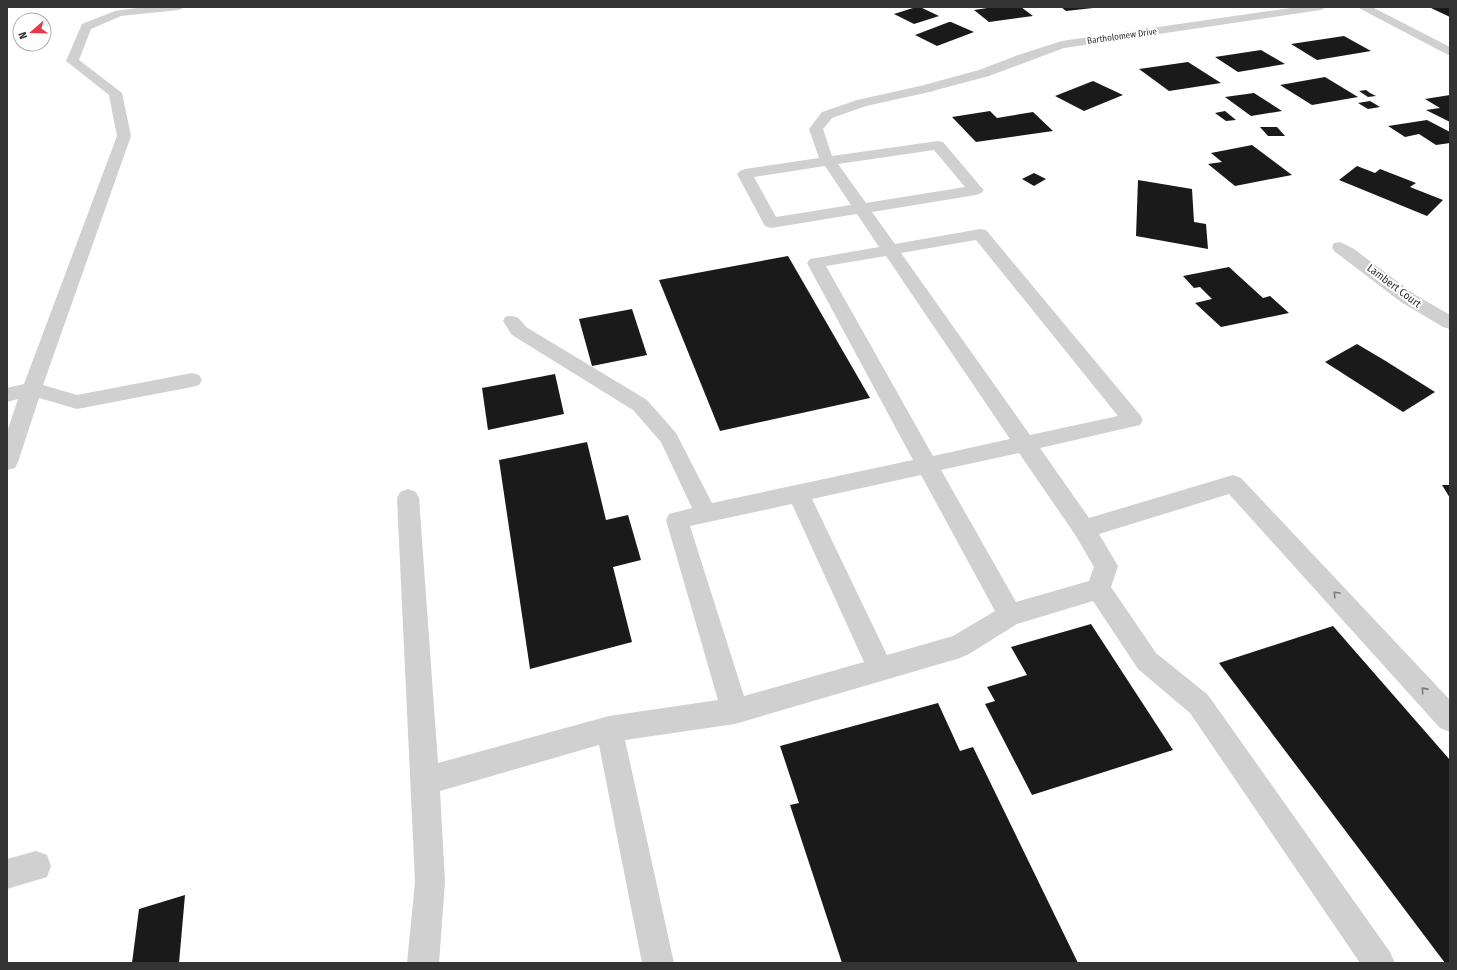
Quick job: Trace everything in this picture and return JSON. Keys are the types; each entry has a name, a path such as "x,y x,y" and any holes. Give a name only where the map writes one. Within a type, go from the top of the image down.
{"street":[{"path":"7,462 124,136 115,93 72,61 86,27 119,13 179,7"},
{"name":"Bartholomew Drive","path":"828,161 816,129 827,115 862,103 929,88 984,73 1022,58 1062,45 1321,7"},
{"path":"1363,7 1450,52"},
{"path":"938,145 976,190 862,208 771,223 745,174 938,145"},
{"path":"828,161 1084,529 1106,566 1098,589"},
{"path":"735,711 677,520 706,514 798,493 926,465 1025,443 1133,420 980,234 816,263 926,465 1010,615"},
{"name":"Lambert Court","path":"1340,247 1350,253 1402,294 1431,313 1450,323"},
{"path":"512,321 519,332 640,405 669,438 706,514"},
{"path":"7,395 32,389 77,402 192,380"},
{"path":"1084,529 1233,484 1450,719"},
{"path":"798,493 880,669"},
{"path":"408,498 430,882 423,963"},
{"path":"425,780 609,729 735,711 960,646 1010,615 1098,589"},
{"path":"1098,589 1147,661 1199,704 1379,963"},
{"path":"609,729 658,963"},
{"path":"7,874 36,866"}],"building":[{"path":"920,7 939,16 914,24 894,14"},
{"path":"994,7 1021,7 1033,16 989,22 974,10"},
{"path":"1061,7 1093,7 1093,8 1066,11"},
{"path":"1429,7 1450,7 1450,17 1433,9"},
{"path":"949,22 974,32 937,46 915,35"},
{"path":"1344,36 1371,51 1317,60 1291,44"},
{"path":"1261,50 1285,64 1238,72 1215,57"},
{"path":"1188,62 1221,83 1169,91 1139,69"},
{"path":"1325,77 1358,97 1312,105 1280,85"},
{"path":"1093,81 1123,95 1084,111 1055,96"},
{"path":"1366,90 1376,96 1368,97 1359,91"},
{"path":"1254,93 1282,111 1251,116 1225,97"},
{"path":"1450,95 1450,122 1426,110 1440,108 1425,99"},
{"path":"1370,101 1380,107 1368,109 1358,103"},
{"path":"990,111 997,118 1033,112 1053,131 976,142 952,117"},
{"path":"1225,111 1236,120 1226,121 1215,113"},
{"path":"1427,120 1450,132 1450,143 1436,145 1419,134 1405,137 1388,126"},
{"path":"1260,127 1277,127 1285,136 1268,136"},
{"path":"1252,145 1292,175 1235,186 1208,164 1222,162 1211,153"},
{"path":"1357,166 1375,173 1380,169 1416,183 1410,187 1443,200 1427,216 1339,180"},
{"path":"1034,173 1046,179 1034,186 1022,179"},
{"path":"1138,180 1192,189 1194,222 1206,224 1208,249 1136,236"},
{"path":"788,256 870,398 720,431 659,280"},
{"path":"1229,267 1263,298 1270,296 1289,313 1221,327 1195,303 1212,299 1200,287 1194,288 1183,276"},
{"path":"632,309 647,355 592,366 579,319"},
{"path":"1357,344 1435,392 1403,412 1325,362"},
{"path":"555,374 564,414 488,430 482,388"},
{"path":"587,442 606,520 628,515 641,560 613,567 632,642 530,669 499,460"},
{"path":"1442,485 1450,485 1450,498"},
{"path":"1091,624 1173,750 1032,795 985,704 995,701 987,687 1027,675 1011,647"},
{"path":"1333,626 1450,760 1450,963 1445,963 1219,663"},
{"path":"938,703 960,751 973,747 1078,963 842,963 790,805 799,803 780,746"},
{"path":"185,895 179,963 132,963 139,909"}]}
